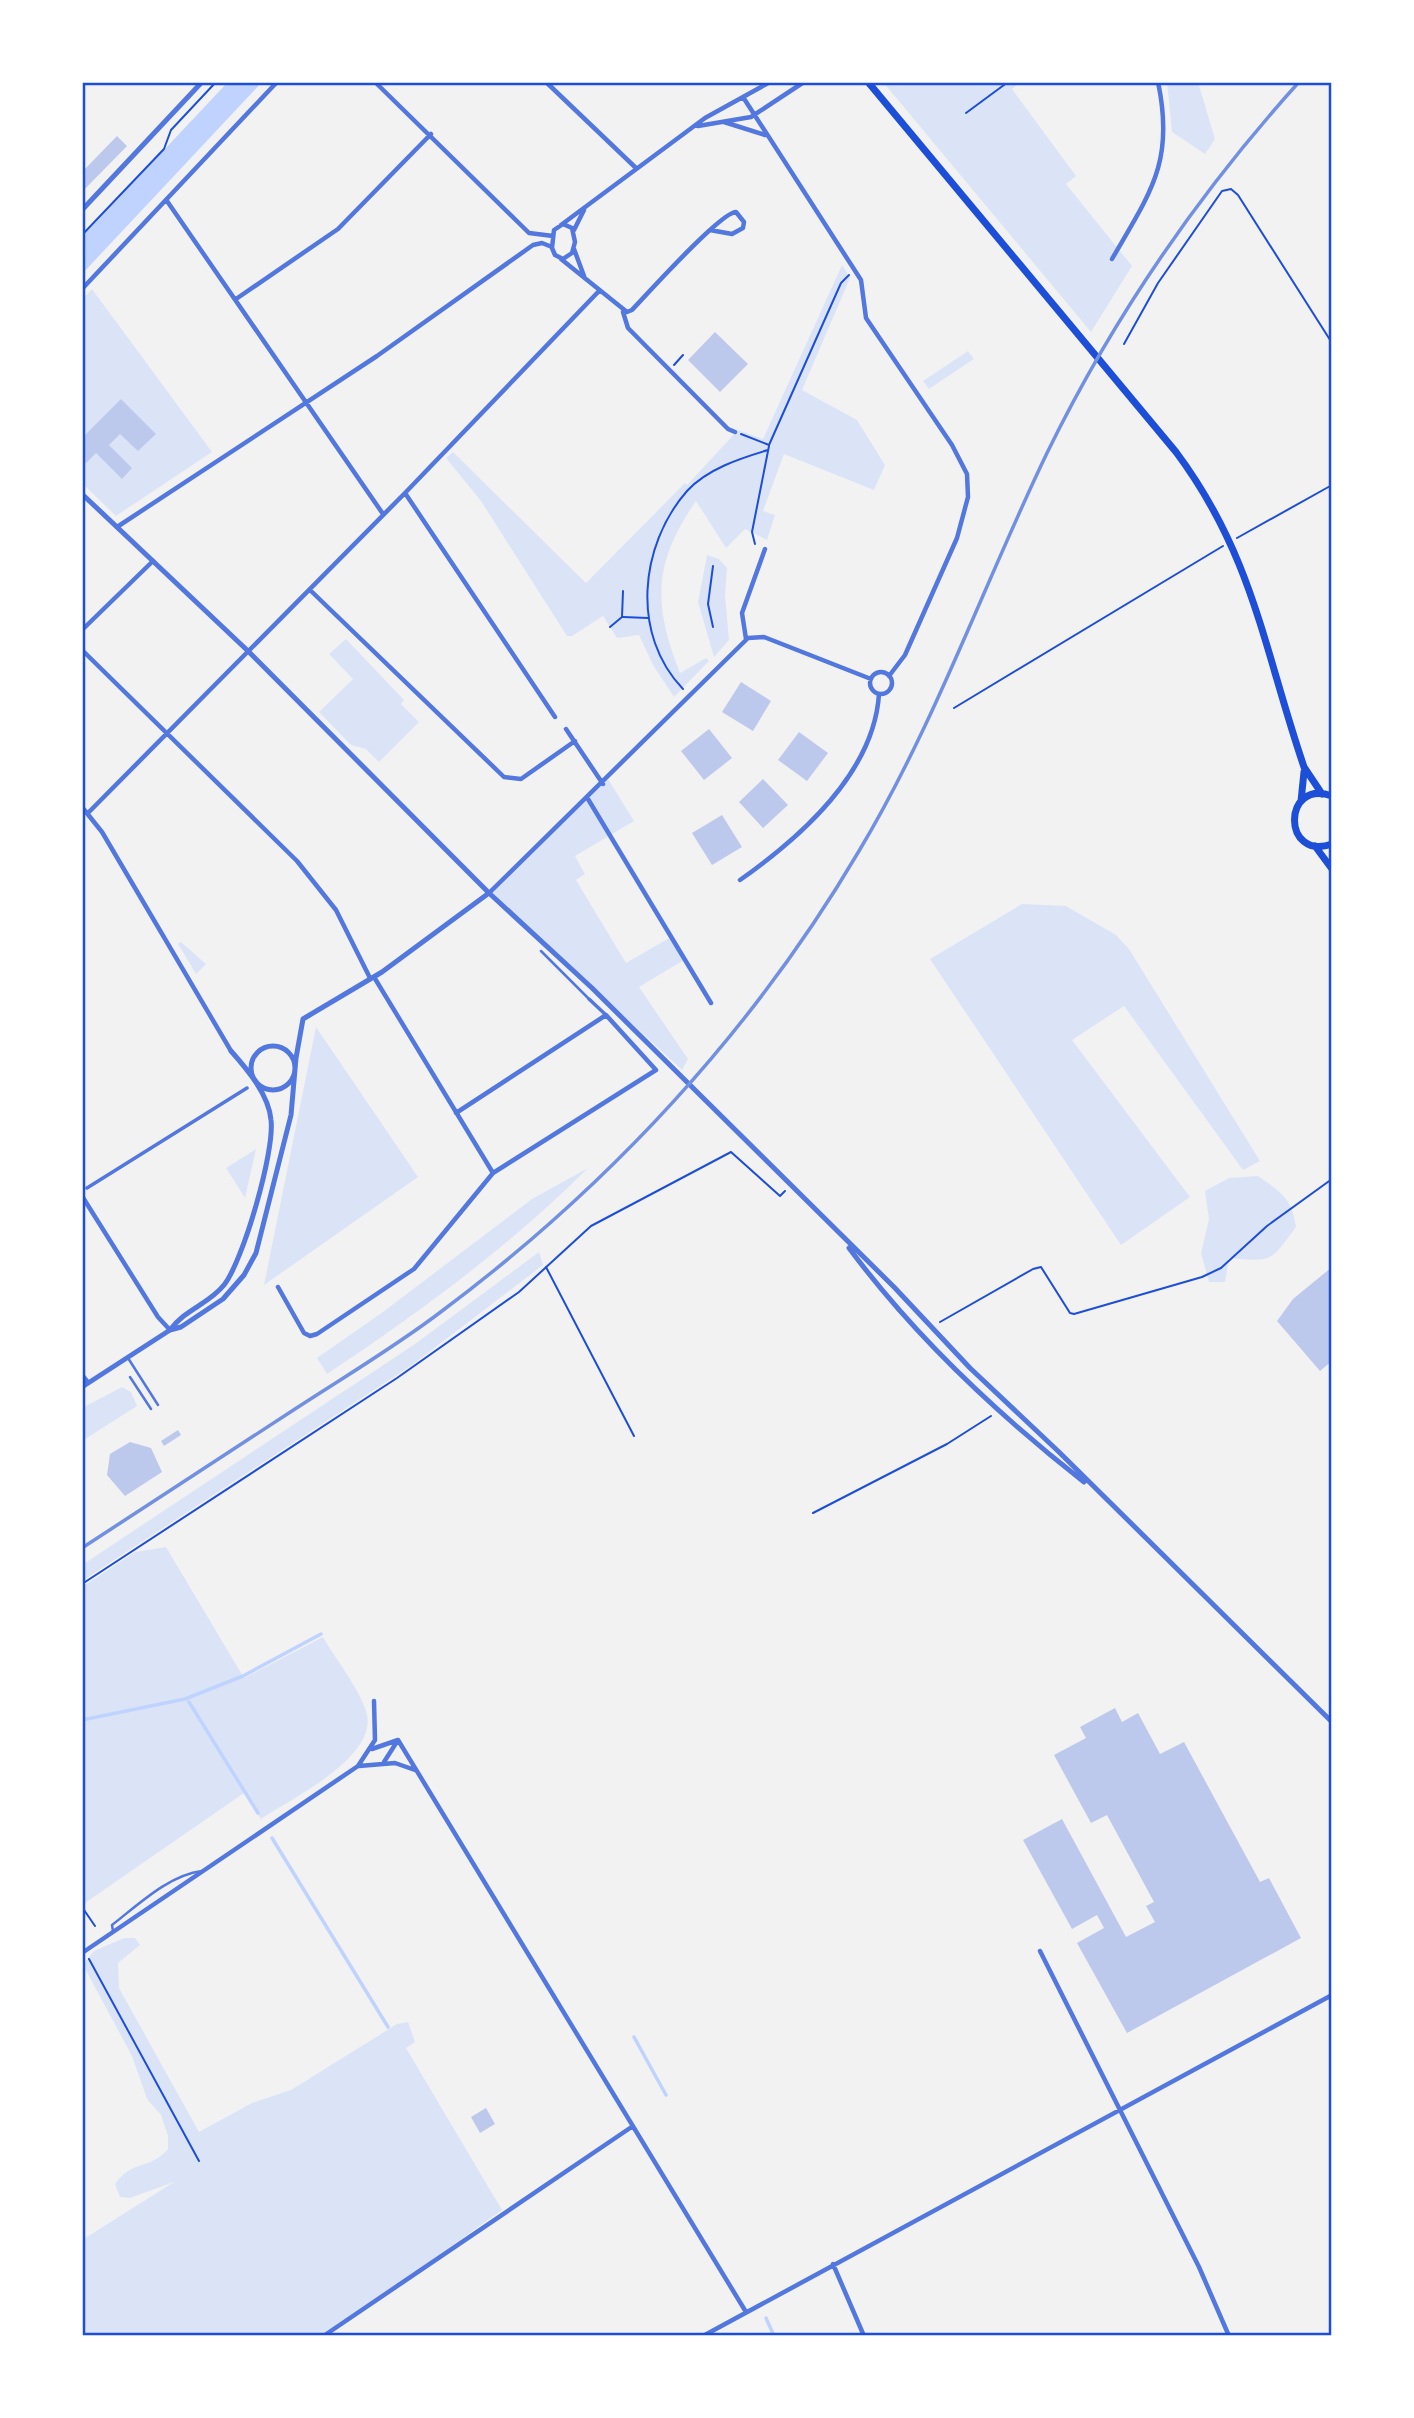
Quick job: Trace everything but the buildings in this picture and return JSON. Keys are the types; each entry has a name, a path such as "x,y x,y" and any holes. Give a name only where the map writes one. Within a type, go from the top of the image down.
{"main road":[{"path":"868,82 1191,472 1231,541 1252,593 1302,761 1310,780 1322,794"},
{"path":"1302,761 1304,781 1301,801 1294,813 1295,829 1303,840 1314,846 1332,869"},
{"path":"1301,801 1309,796 1332,796"},
{"path":"1314,846 1332,844"}],"street":[{"path":"82,210 202,82"},
{"path":"82,289 276,82"},
{"path":"375,82 529,233 553,236"},
{"path":"546,82 636,168"},
{"path":"735,432 728,429 628,328 623,312 585,277 555,256 553,236 556,228 636,168 694,128 770,82"},
{"path":"694,128 720,120 753,115 804,82"},
{"path":"1112,259 1149,193 1161,162 1166,123 1158,82"},
{"path":"743,97 855,270 864,287 866,318 964,466 968,485 965,517 905,655 889,676 890,689 879,694"},
{"path":"720,120 766,135"},
{"path":"236,299 338,229 431,134"},
{"path":"167,201 383,514"},
{"path":"584,209 576,220 574,246 585,277"},
{"path":"623,312 632,310 710,230 730,212 736,212 744,222 743,228 732,234 710,230"},
{"path":"561,225 570,226 574,233"},
{"path":"117,527 306,403 533,245 542,243 552,247"},
{"path":"561,259 570,256 574,246"},
{"path":"88,813 310,590 599,291"},
{"path":"404,493 555,717"},
{"path":"82,494 248,651 489,893 568,965 931,1328 1332,1722"},
{"path":"746,639 741,613 765,549"},
{"path":"82,630 153,561"},
{"path":"310,590 504,777 521,779 575,741"},
{"path":"82,1375 85,1385 223,1299 253,1261 261,1241 294,1093 295,1068 303,1021 309,1015 372,978 489,893 588,799 746,639 758,636 767,638 871,680"},
{"path":"82,650 309,875 343,922 372,978 493,1173"},
{"path":"871,680 879,673 889,676"},
{"path":"871,680 872,689 879,694"},
{"path":"740,880 786,848 826,807 872,735 879,694"},
{"path":"566,729 603,784"},
{"path":"588,799 711,1003"},
{"path":"82,807 102,832 231,1051 253,1078 264,1088 277,1089 291,1080 295,1068 286,1050 267,1046 252,1059 253,1078 270,1115 271,1132 245,1246 223,1286 177,1321 170,1330"},
{"path":"278,1287 304,1333 310,1336 317,1334 414,1269 493,1173 656,1070 589,999"},
{"path":"456,1113 606,1016"},
{"path":"86,1188 247,1088"},
{"path":"82,1196 158,1317 170,1330"},
{"path":"838,1233 918,1333 998,1412 1098,1493"},
{"path":"371,1750 376,1729 374,1700"},
{"path":"83,1952 358,1766 371,1750 384,1742 398,1740"},
{"path":"384,1763 398,1740"},
{"path":"398,1740 746,2312"},
{"path":"358,1766 384,1763 416,1770"},
{"path":"1040,1951 1120,2109 1229,2336"},
{"path":"703,2336 1332,1995"},
{"path":"326,2336 633,2126"},
{"path":"833,2264 864,2336"}],"lane":[{"path":"541,951 589,999"},
{"path":"561,971 568,965"},
{"path":"128,1358 158,1405"},
{"path":"130,1377 151,1409"}],"path":[{"path":"82,235 164,149 171,130 216,82"},
{"path":"966,113 1008,82"},
{"path":"1124,344 1158,283 1222,191 1231,189 1238,195 1332,343"},
{"path":"755,544 752,532 769,445 841,283 855,270"},
{"path":"669,370 683,355"},
{"path":"735,432 769,445"},
{"path":"684,690 656,649 648,618 646,592 656,543 686,492 737,460 768,450"},
{"path":"954,708 1231,541 1332,485"},
{"path":"713,566 708,604 713,627"},
{"path":"622,617 623,592"},
{"path":"610,627 622,617 648,618"},
{"path":"82,1584 408,1370 519,1292 591,1226 731,1152 780,1196 790,1185"},
{"path":"931,1328 1033,1269 1041,1267 1074,1314 1202,1277 1221,1268 1267,1226 1332,1179"},
{"path":"546,1267 634,1436"},
{"path":"813,1513 947,1444 998,1412"},
{"path":"82,1907 95,1926"},
{"path":"83,1952 199,2161"}],"shaded area":[{"path":"883,82 1020,82 1012,89 1076,176 1066,184 1132,266 1091,332"},
{"path":"1167,82 1198,82 1215,139 1205,154 1172,132"},
{"path":"842,265 850,278 802,390 857,420 885,465 874,490 784,454 763,511 775,515 767,540 745,529 726,548 696,501 682,523 665,565 662,605 671,649 680,673 706,658 709,661 674,697 653,665 639,635 617,638 603,616 572,636 567,636 481,501 446,458 453,452 586,583 685,483 687,485 738,430 763,439"},
{"path":"92,289 212,452 116,516 82,483 82,300"},
{"path":"968,351 974,359 929,389 923,381"},
{"path":"707,555 719,559 727,568 725,595 729,640 714,657 698,602"},
{"path":"346,639 404,700 401,704 419,722 379,762 366,749 351,745 319,712 353,679 329,654"},
{"path":"608,779 634,821 575,856 585,874 576,880 626,963 671,937 684,960 639,987 688,1059 682,1070 490,892"},
{"path":"1022,904 1066,906 1116,935 1129,949 1260,1161 1243,1170 1124,1006 1072,1040 1190,1197 1121,1245 930,959"},
{"path":"181,942 206,964 196,974 178,944"},
{"path":"316,1027 418,1177 264,1285"},
{"path":"256,1149 245,1198 226,1168"},
{"path":"588,1168 495,1252 396,1327 327,1374 317,1358 383,1312 532,1199"},
{"path":"1258,1176 1288,1202 1296,1227 1281,1247 1269,1257 1254,1260 1229,1258 1225,1282 1209,1282 1201,1253 1209,1219 1205,1191 1229,1178"},
{"path":"539,1252 543,1265 412,1365 82,1581 82,1565 415,1344"},
{"path":"122,1387 131,1392 137,1406 82,1441 82,1408"},
{"path":"166,1547 244,1678 323,1637 362,1702 366,1711 367,1728 360,1744 348,1759 293,1800 261,1819 244,1793 85,1903 82,1587 135,1552"},
{"path":"124,1938 135,1938 140,1945 118,1963 119,1988 199,2132 252,2103 291,2090 397,2024 408,2022 415,2042 406,2048 502,2210 325,2336 82,2336 82,2240 174,2182 130,2198 120,2197 115,2184 128,2171 155,2160 168,2149 168,2136 161,2115 147,2099 132,2056 83,1965 94,1951"}],"water":[{"path":"228,82 262,82 82,274 82,237"}],"waterway":[{"path":"82,1720 185,1699 243,1676 321,1634"},
{"path":"189,1702 258,1813"},
{"path":"272,1838 388,2027"},
{"path":"634,2037 666,2095"},
{"path":"766,2318 774,2336"}],"railway":[{"path":"82,1548 406,1337 504,1263 563,1212 619,1158 725,1043 773,981 817,917 886,803 935,704 1047,453 1100,354 1192,213 1226,168 1299,82"}]}
